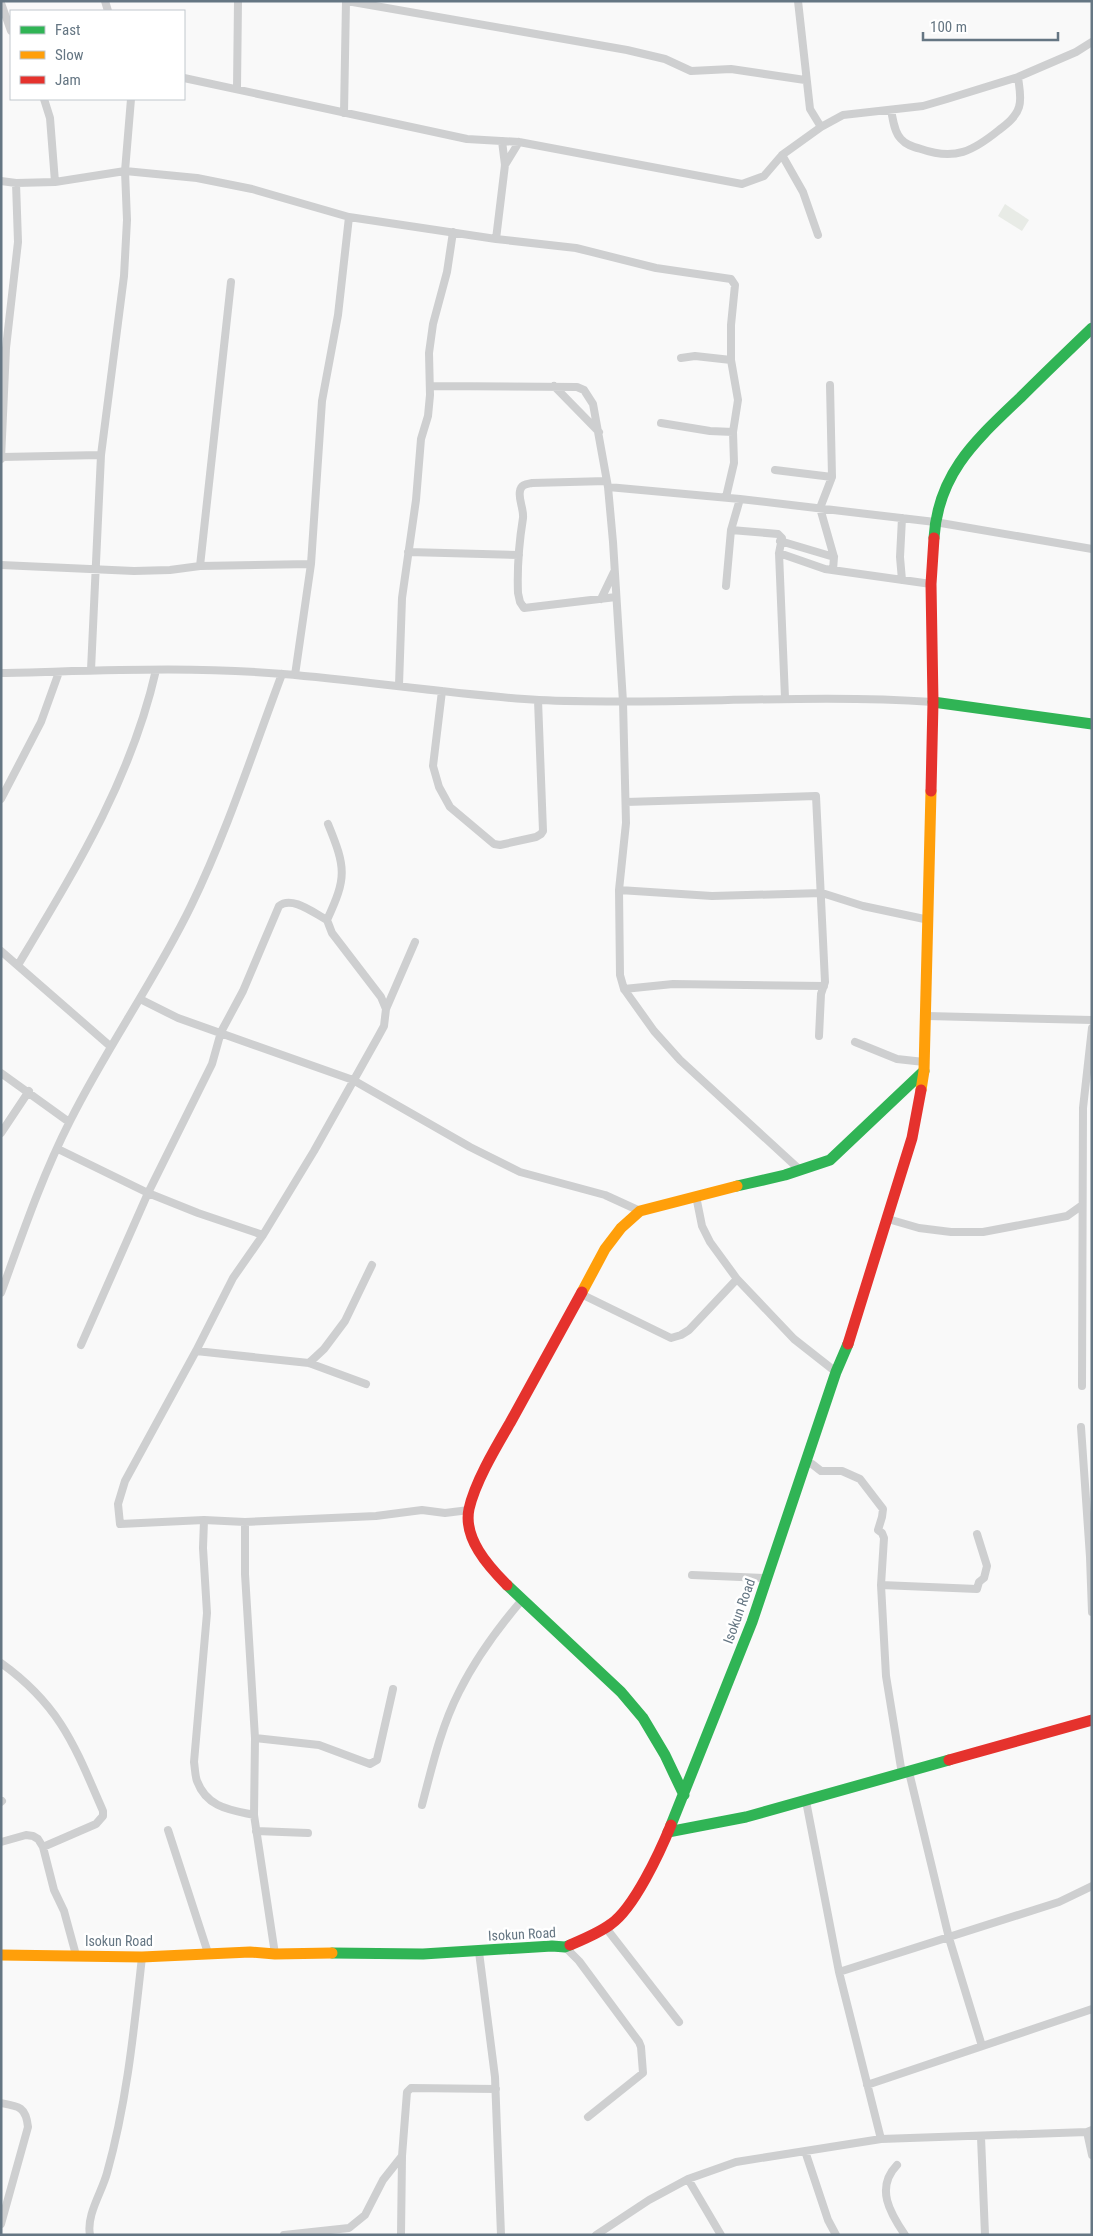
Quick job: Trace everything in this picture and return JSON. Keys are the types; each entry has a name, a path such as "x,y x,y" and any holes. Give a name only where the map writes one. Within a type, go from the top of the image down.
{"main road":[{"name":"Isokun Road","path":"1,1955 142,1957 250,1952 274,1954 294,1952 423,1954 565,1946 606,1928 613,1923 629,1904 644,1881 668,1832 752,1622 836,1372 850,1340 912,1138 924,1067 927,1016 933,702 931,584 935,522 943,491 952,473 972,444 1092,328"},
{"path":"933,702 1092,724"},
{"path":"684,1795 665,1755 643,1718 621,1692 522,1600 485,1561 474,1544 469,1510 493,1453 605,1249 621,1228 640,1212 800,1170 830,1160 924,1067"},
{"path":"668,1832 746,1817 1092,1720"}],"street":[{"path":"237,88 238,1"},
{"path":"344,113 347,1 627,50 665,59 691,71 731,69 805,80"},
{"path":"798,1 805,80 810,109 820,127"},
{"path":"1,3 10,28"},
{"path":"185,78 467,139 519,142 742,184 764,176 782,155 820,127 843,115 864,111 924,106 1018,77 1076,52 1092,42"},
{"path":"891,110 896,131 905,143 938,153 970,151 1014,117 1019,108 1020,99 1018,77"},
{"path":"44,100 50,118 56,182"},
{"path":"91,670 101,455 124,276 127,220 125,171 131,100"},
{"path":"496,239 505,165 502,141"},
{"path":"505,165 519,142"},
{"path":"782,155 802,192 818,235"},
{"path":"1,181 16,183 56,182 125,171 197,178 252,189 349,217 496,239 576,248 656,268 731,280 735,285 731,325 731,360 738,400 733,432 734,463 726,497"},
{"path":"16,183 18,242 6,348 1,458 101,455"},
{"path":"295,675 310,564 322,400 338,314 349,217"},
{"path":"399,685 402,598 416,500 421,439 428,416 430,386 429,353 432,324 447,272 453,232"},
{"path":"200,566 232,282"},
{"path":"681,358 694,356 731,360"},
{"path":"830,385 832,477 820,508 834,557 833,570"},
{"path":"430,386 578,387 584,390 593,404 607,483 615,570 623,702 626,824 619,890 620,975 624,989 654,1031 680,1060 800,1170"},
{"path":"554,386 582,413 590,426 599,432"},
{"path":"582,413 596,418"},
{"path":"661,423 710,431 733,432"},
{"path":"775,470 832,477"},
{"path":"616,597 524,608 518,593 520,529 523,518 519,493 524,485 607,483 935,522 1092,549"},
{"path":"726,586 731,530 740,499"},
{"path":"902,518 900,557 902,580"},
{"path":"731,530 778,534 782,538 779,553 785,698"},
{"path":"780,541 834,557"},
{"path":"408,552 519,555"},
{"path":"779,553 833,570 931,584"},
{"path":"1,565 170,570 200,566 310,564"},
{"path":"601,599 615,570"},
{"path":"1,673 156,670 282,674 538,700 623,702 873,698 933,702"},
{"path":"18,965 75,871 108,808 147,710 156,670"},
{"path":"1,799 41,722 59,672"},
{"path":"1,1293 44,1178 69,1122 110,1046 140,1000 190,907 212,858 282,674"},
{"path":"442,691 433,766 439,787 450,807 490,841 500,845 536,837 541,834 538,700"},
{"path":"626,802 816,796 822,893 824,986 821,994 819,1036"},
{"path":"327,920 343,881 340,854 328,824"},
{"path":"619,890 712,896 822,893 871,908 929,920"},
{"path":"81,1345 148,1193 212,1064 221,1032 243,991 279,906 291,902 327,920 332,933 381,997 386,1009"},
{"path":"415,942 386,1009 384,1026 314,1151 263,1235 233,1278 126,1481 118,1504 120,1524 204,1520 245,1522 376,1516 422,1510 446,1513 469,1510"},
{"path":"1,951 110,1046"},
{"path":"624,989 673,984 824,986"},
{"path":"140,1000 178,1018 353,1080 470,1147 520,1172 605,1195 640,1212"},
{"path":"927,1016 1092,1020"},
{"path":"1082,1386 1081,1206 1083,1108 1092,1028"},
{"path":"855,1042 897,1059 924,1067"},
{"path":"1,1073 29,1091 69,1122"},
{"path":"1,1133 29,1091"},
{"path":"58,1149 148,1193 198,1213 263,1235"},
{"path":"696,1196 702,1226 710,1242 736,1279 794,1339 836,1372"},
{"path":"888,1219 919,1228 950,1232 983,1232 1067,1216 1081,1206"},
{"path":"1067,1216 1081,1222"},
{"path":"309,1363 324,1349 345,1321 372,1265"},
{"path":"581,1294 671,1338 689,1330 736,1279"},
{"path":"196,1351 309,1363 366,1384"},
{"path":"1081,1427 1092,1612"},
{"path":"806,1463 812,1464 821,1471 842,1471 860,1480 883,1508 878,1530 884,1538 881,1585 886,1676 906,1773 949,1938 982,2046"},
{"path":"204,1520 203,1548 206,1613 194,1762 196,1780 210,1800 220,1808 254,1815"},
{"path":"245,1522 245,1574 255,1738 254,1815 274,1954"},
{"path":"881,1585 977,1589 979,1582 984,1578 987,1566 977,1534"},
{"path":"692,1575 767,1578"},
{"path":"422,1805 441,1736 458,1692 496,1630 522,1600"},
{"path":"1,1663 23,1679 54,1713 76,1750 103,1811 103,1816 96,1824 43,1847"},
{"path":"255,1738 319,1745 370,1764 377,1760 393,1689"},
{"path":"806,1801 839,1972 881,2139"},
{"path":"168,1830 208,1953"},
{"path":"256,1831 308,1833"},
{"path":"1,1842 26,1836 33,1836 38,1839 43,1847 54,1890 64,1911 76,1956"},
{"path":"839,1972 1059,1902 1092,1886"},
{"path":"606,1928 679,2022"},
{"path":"565,1946 579,1961 641,2047 643,2072 588,2117"},
{"path":"479,1952 496,2089 501,2235"},
{"path":"90,2235 89,2222 107,2174 120,2119 130,2063 142,1957"},
{"path":"867,2085 1092,2010"},
{"path":"401,2234 402,2156 407,2092 411,2088 496,2089"},
{"path":"1,2103 17,2105 24,2111 27,2116 28,2127 1,2224"},
{"path":"596,2235 649,2200 688,2179 736,2162 804,2151 881,2139 981,2137 1089,2131 1092,2155"},
{"path":"981,2137 985,2235"},
{"path":"804,2151 831,2227 836,2235"},
{"path":"284,2235 349,2228 365,2215 383,2180 402,2156"},
{"path":"897,2165 890,2172 885,2192 898,2224 905,2235"},
{"path":"688,2179 721,2235"},
{"path":"825,2235 831,2227"}],"shaded area":[{"path":"1005,204 1029,220 1022,231 998,216"}],"traffic: fast":[{"path":"934,538 937,515 943,495 951,476 962,459 989,428 1092,328"},
{"path":"933,702 1092,724"},
{"path":"737,1186 785,1175 830,1160 924,1071"},
{"path":"671,1825 752,1622 836,1372 848,1344"},
{"path":"507,1585 621,1692 643,1718 665,1755 684,1795"},
{"path":"668,1832 746,1817 949,1760"},
{"path":"332,1953 423,1954 552,1946 565,1947 570,1945"}],"traffic: slow":[{"path":"921,1090 924,1071 931,791"},
{"path":"582,1292 605,1249 621,1228 640,1211 737,1186"},
{"path":"1,1955 142,1957 250,1952 275,1954 332,1953"}],"traffic: jam":[{"path":"931,791 933,702 931,584 934,538"},
{"path":"848,1344 912,1138 921,1090"},
{"path":"507,1585 485,1560 473,1541 468,1520 469,1509 487,1465 582,1292"},
{"path":"949,1760 1092,1720"},
{"path":"570,1945 602,1930 629,1906 646,1879 671,1825"}]}
